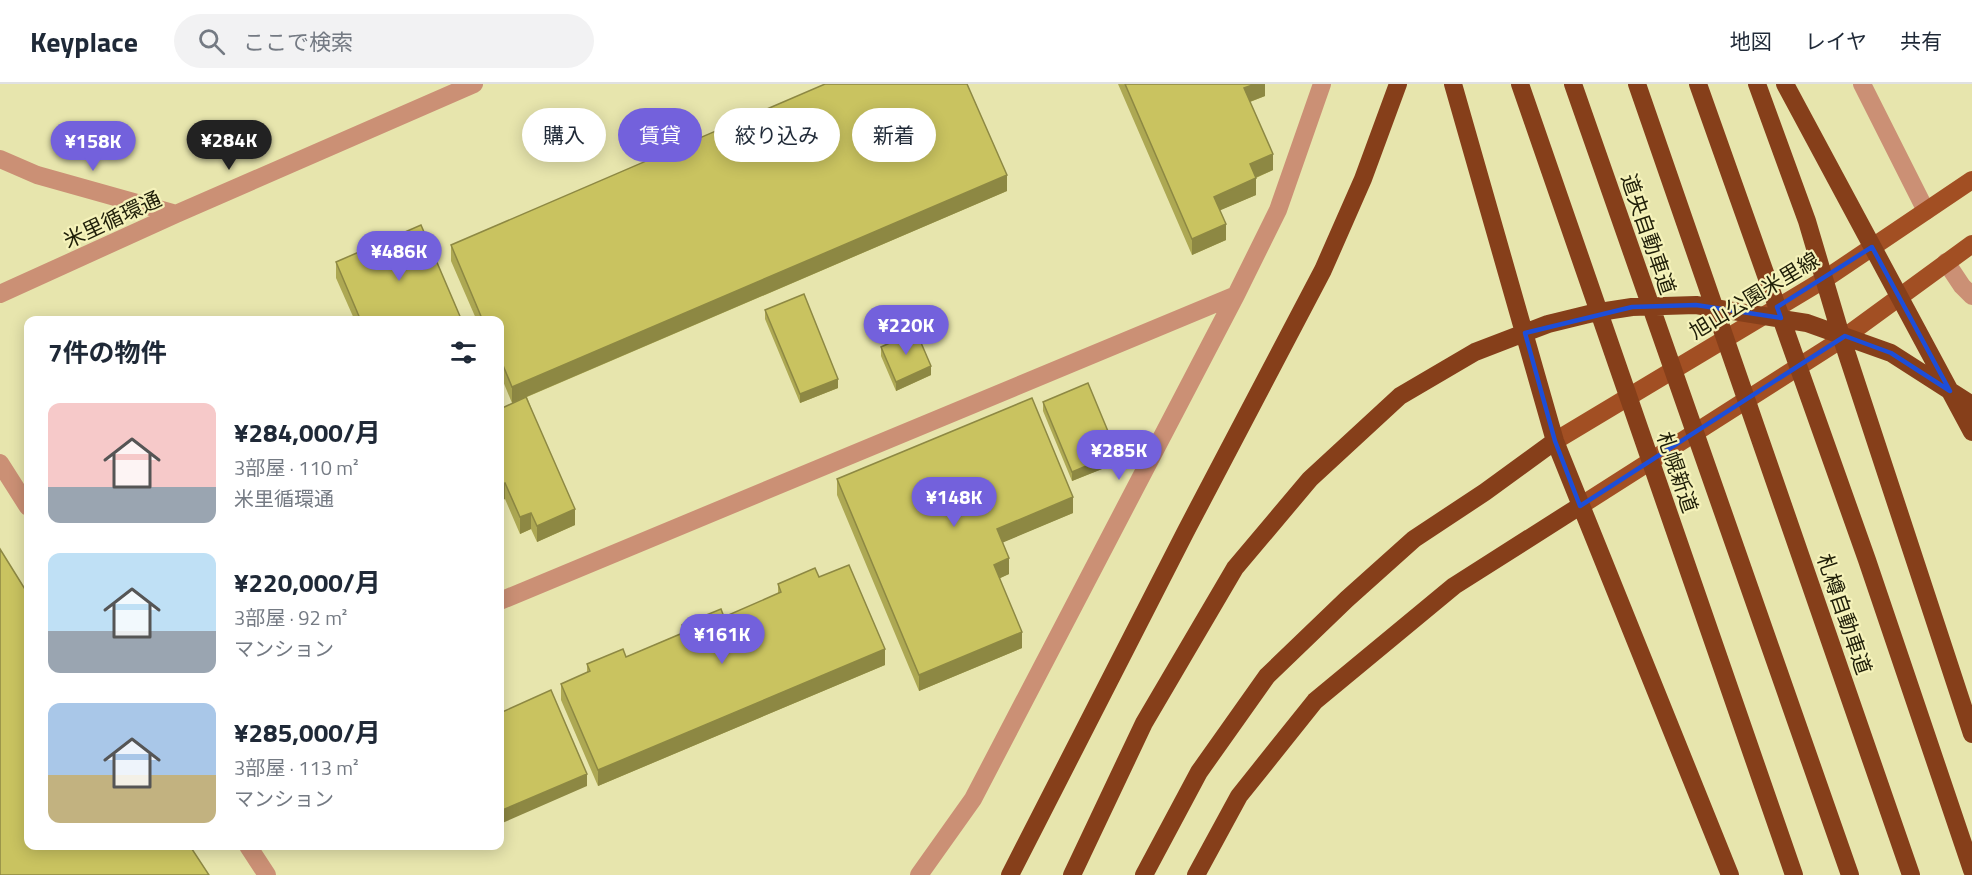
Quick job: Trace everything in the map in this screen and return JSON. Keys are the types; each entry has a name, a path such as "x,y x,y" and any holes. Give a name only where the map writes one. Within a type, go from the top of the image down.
{"highway":[{"path":"1010,875 1186,529 1323,270 1363,179 1398,84"},
{"path":"1453,84 1555,441 1730,875"},
{"name":"札幌新道","path":"1520,84 1794,875"},
{"name":"道央自動車道","path":"1572,84 1850,875"},
{"name":"道央自動車道","path":"1637,84 1736,368"},
{"path":"1698,84 1867,560 1972,870"},
{"path":"1757,84 1807,221 1842,339 1972,734"},
{"path":"1785,84 1972,432"},
{"path":"1072,875 1144,723 1235,568 1310,478 1400,396 1475,352 1548,324 1593,313 1632,307 1696,305 1807,323 1891,352 1972,405"},
{"name":"札樽自動車道","path":"1736,368 1911,875"},
{"path":"1144,875 1199,772 1267,675 1413,539 1485,492 1555,441"},
{"path":"1196,875 1239,795 1315,701 1454,586 1580,506"}],"main road":[{"name":"旭山公園米里線","path":"1555,441 1825,279 1972,180"},
{"path":"1580,506 1842,339 1972,244"}],"street":[{"name":"米里循環通","path":"0,294 176,214 474,84"},
{"path":"920,875 973,799 1236,295 1278,210 1322,84"},
{"path":"1862,84 1926,211"},
{"path":"0,159 37,175 176,214"},
{"path":"1946,262 1962,286 1972,296"},
{"path":"504,599 1236,295"},
{"path":"0,463 24,501"},
{"path":"251,850 267,875"}],"highlighted area":[{"path":"1872,247 1950,391 1891,353 1845,336 1580,506 1555,441 1525,333 1632,307 1696,305 1781,318 1777,307"}],"building":[{"path":"825,84 967,84 1007,175 512,387 504,368 504,316 481,316 451,245 644,162 702,162 702,137 714,132 714,162 840,162 840,108 769,108"},
{"path":"1125,84 1255,84 1244,88 1273,154 1250,164 1256,178 1214,197 1226,224 1192,239"},
{"path":"421,225 460,316 359,316 336,262"},
{"path":"804,294 838,379 800,394 765,310"},
{"path":"916,331 931,366 896,382 881,347"},
{"path":"1088,383 1117,453 1072,472 1043,402"},
{"path":"526,397 575,509 537,526 531,513 520,517 504,483 504,407"},
{"path":"1032,398 1073,497 997,529 1009,558 994,565 1022,632 919,675 837,479"},
{"path":"0,549 24,588 24,850 193,850 209,875 0,875"},
{"path":"849,565 885,649 598,770 561,684 590,671 587,664 623,649 626,657 685,632 682,625 721,609 724,617 781,592 778,584 815,568 819,577"},
{"path":"551,690 587,774 504,809 504,711"}]}
